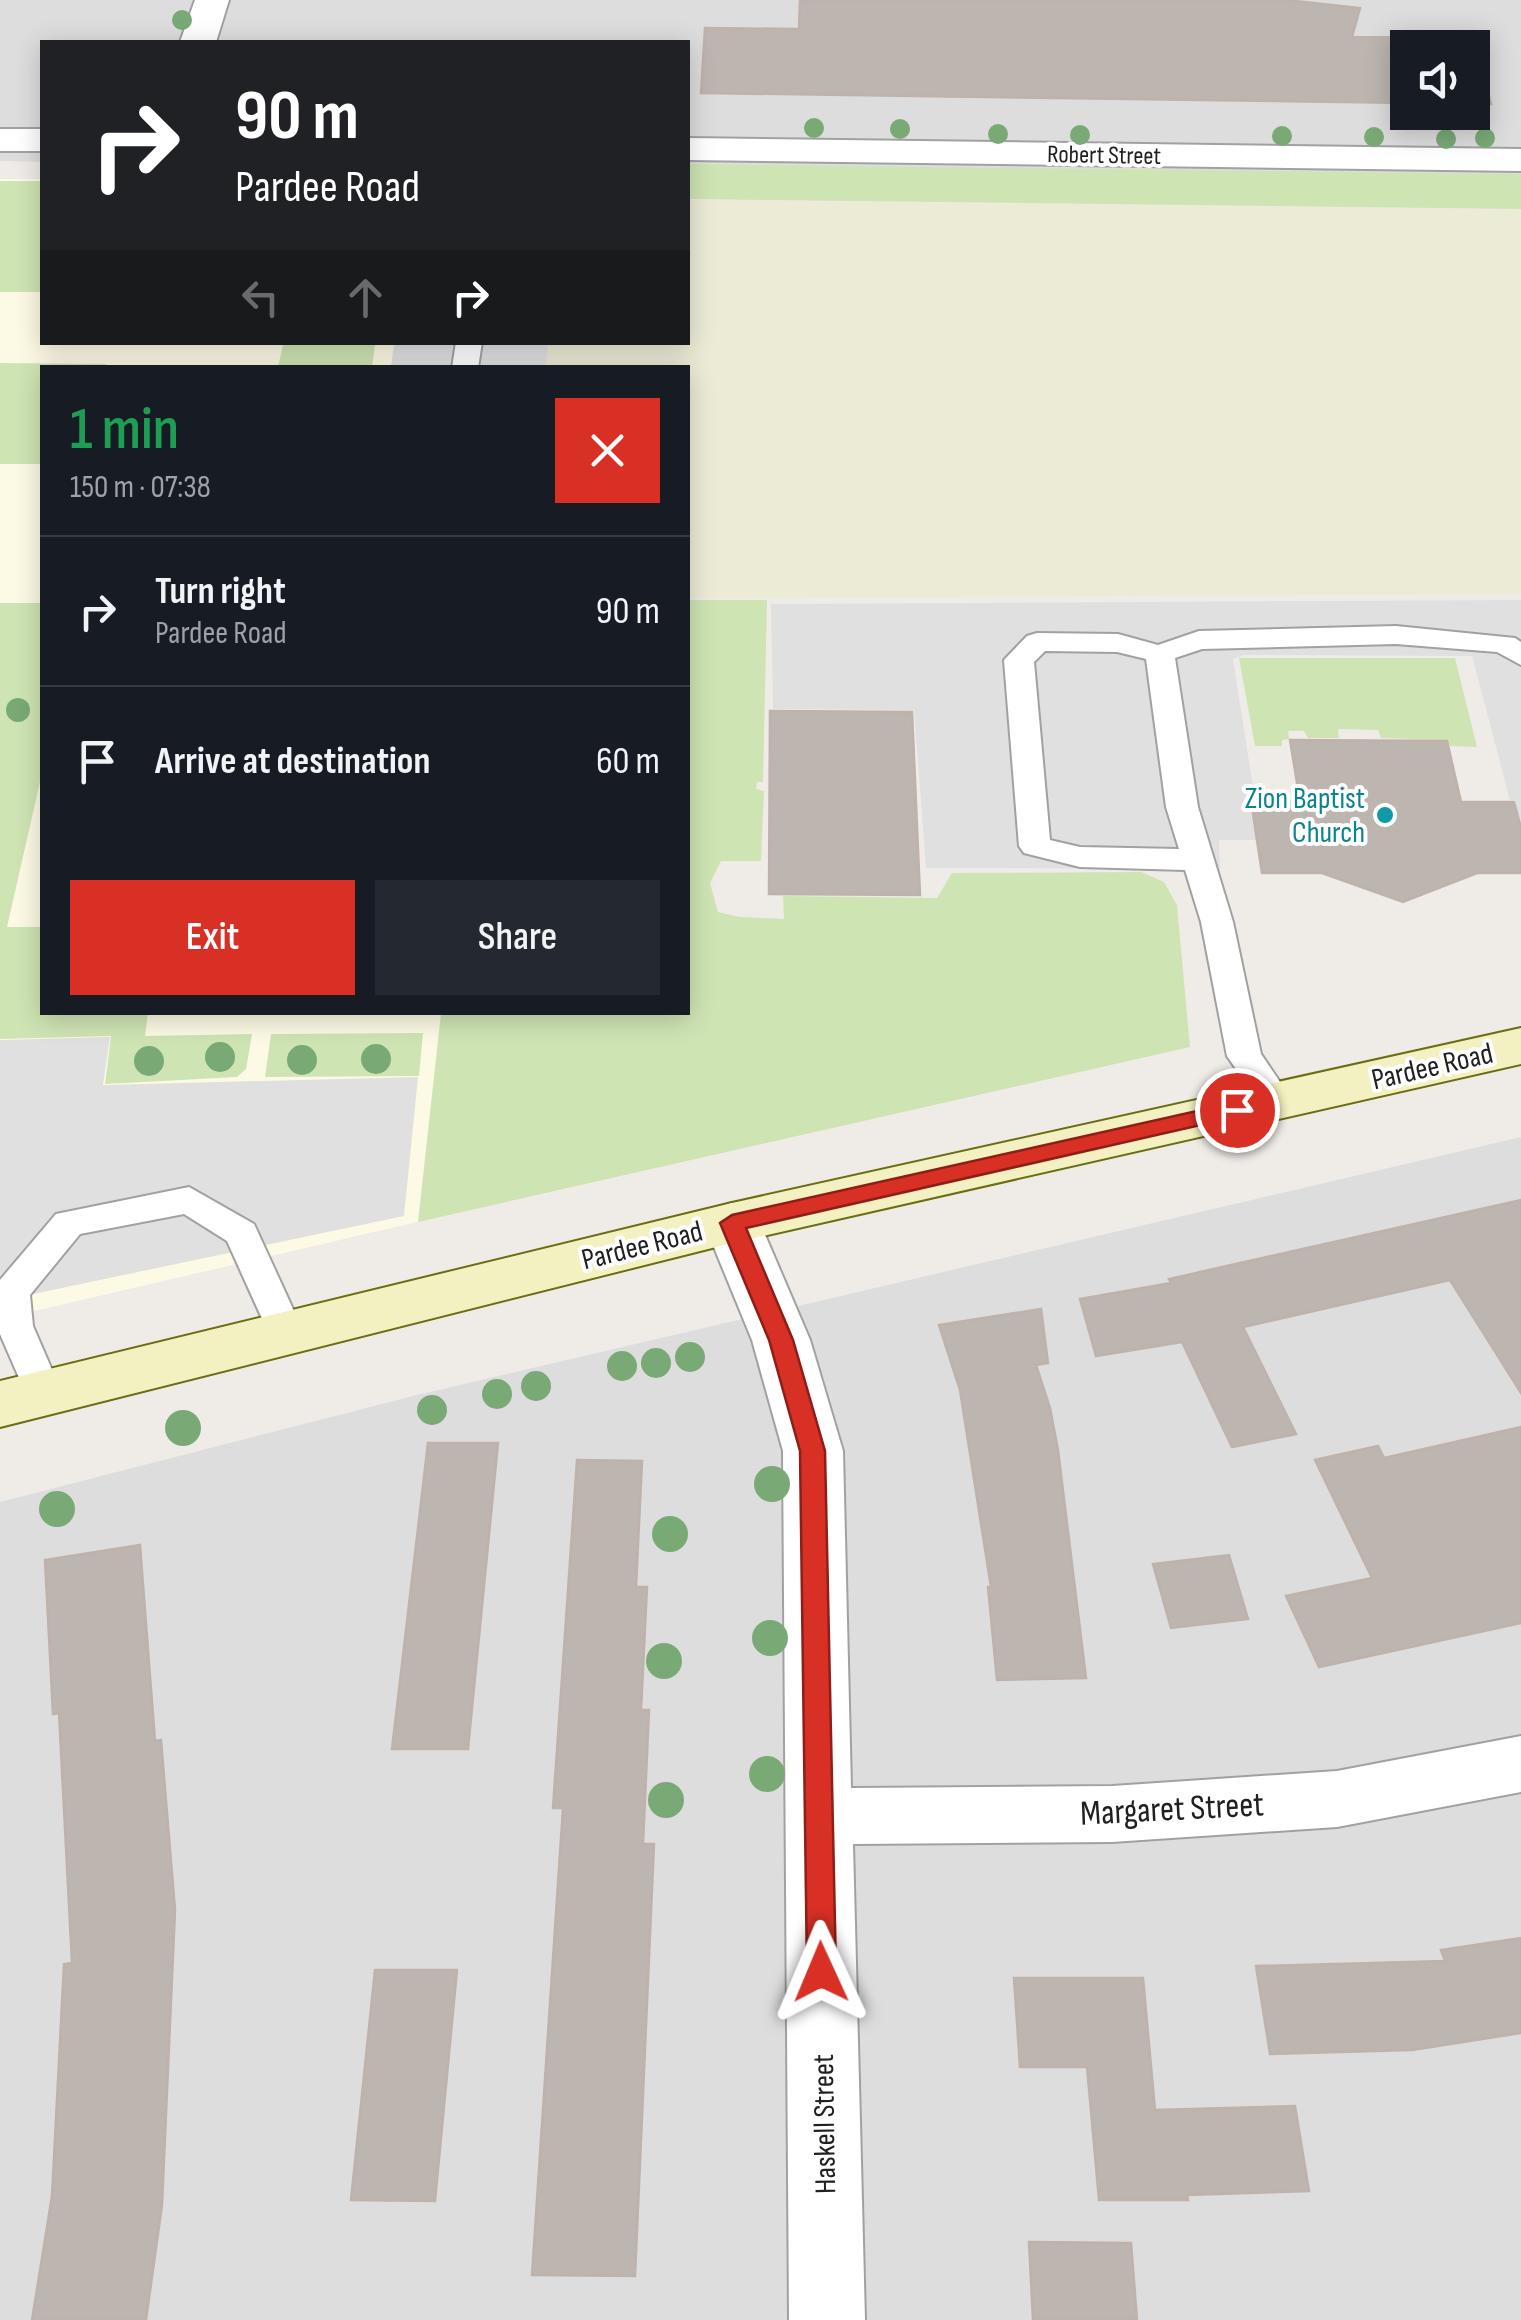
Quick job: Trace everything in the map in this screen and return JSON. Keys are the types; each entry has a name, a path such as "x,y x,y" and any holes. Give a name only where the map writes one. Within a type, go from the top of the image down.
{"main road":[{"name":"Pardee Road","path":"22,1398 732,1223 1521,1046"}],"street":[{"path":"199,40 212,0"},
{"path":"0,140 40,140"},
{"name":"Robert Street","path":"690,148 1521,160"},
{"name":"Haskell Street","path":"732,1223 781,1340 813,1451 827,2320"},
{"name":"Margaret Street","path":"819,1816 1112,1814 1337,1799 1521,1764"}],"lane":[{"path":"1198,860 1080,857 1035,846 1018,660 1038,642 1118,643 1160,654 1199,640 1396,635 1515,648"},
{"path":"1160,654 1182,807 1217,922 1244,1056 1276,1101"},
{"path":"22,1398 11,1292 69,1223 189,1200 241,1233 286,1333"}],"shaded area":[{"path":"0,0 1521,0 1521,187 690,173 690,40 40,40 40,162 0,161"},
{"path":"0,179 40,179 40,345 548,345 546,365 40,365 40,1015 482,1015 464,1211 0,1319"},
{"path":"394,345 548,345 546,365 391,365"},
{"path":"1521,600 1521,824 1515,800 1510,800 1472,656 1244,655 1233,659 1255,800 1249,801 1256,840 1219,840 1220,869 926,868 914,710 773,709 771,604"},
{"path":"110,1037 103,1085 418,1077 404,1216 0,1301 0,1040"},
{"path":"1521,1137 1521,2320 0,2320 0,1502 417,1395"}],"green space":[{"path":"690,164 1521,174 1521,209 690,199"},
{"path":"0,181 40,181 40,292 0,292"},
{"path":"690,200 1521,209 1521,594 690,598 690,365 546,365 548,345 690,345"},
{"path":"283,345 375,345 372,365 278,365"},
{"path":"0,363 106,364 40,365 40,464 0,464"},
{"path":"690,600 767,600 763,782 757,782 756,789 764,791 761,861 721,861 710,883 718,912 784,919 783,896 937,898 952,873 1141,872 1164,882 1177,905 1190,1047 418,1222 441,1015 690,1015"},
{"path":"0,603 40,603 40,782 7,927 40,927 40,1015 148,1015 145,1036 252,1034 246,1069 237,1077 105,1084 111,1036 0,1039"},
{"path":"1239,658 1455,658 1477,747 1450,746 1447,740 1381,738 1378,730 1338,729 1339,738 1308,738 1304,731 1288,731 1289,739 1282,740 1282,746 1255,746"},
{"path":"423,1033 419,1076 265,1077 271,1034"}],"building":[{"path":"800,0 1286,0 1360,8 1352,37 1390,37 1390,103 701,93 705,28 799,29"},
{"path":"770,711 912,712 920,895 769,894"},
{"name":"Zion Baptist Church","path":"1290,740 1447,741 1461,802 1514,802 1521,828 1521,873 1477,873 1403,902 1322,873 1262,873 1251,801 1300,801"},
{"path":"1521,1200 1521,1393 1450,1280 1243,1327 1296,1434 1232,1447 1182,1342 1096,1356 1080,1299 1171,1283 1169,1279"},
{"path":"1041,1309 1048,1363 1036,1365 1058,1450 1086,1678 997,1680 991,1587 960,1390 939,1325"},
{"path":"1521,1427 1521,1623 1319,1667 1286,1596 1372,1578 1315,1460 1378,1446 1384,1458"},
{"path":"428,1443 498,1443 468,1749 392,1749"},
{"path":"577,1460 642,1461 636,1587 647,1587 641,1710 649,1710 643,1844 654,1844 635,2276 532,2275 563,1808 553,1808"},
{"path":"140,1545 155,1741 161,1740 175,1910 162,2205 146,2320 32,2320 52,2196 64,1964 72,1963 59,1713 53,1714 45,1560"},
{"path":"1229,1555 1248,1619 1171,1628 1153,1564"},
{"path":"1521,1938 1521,2033 1412,2050 1270,2054 1256,1966 1445,1961 1441,1950"},
{"path":"375,1970 457,1970 435,2201 351,2200"},
{"path":"1014,1978 1143,1978 1155,2110 1295,2106 1309,2191 1187,2195 1188,2200 1099,2200 1087,2067 1020,2067"},
{"path":"1029,2242 1131,2243 1137,2320 1033,2320"}],"place":[{"name":"Zion Baptist Church","path":"1385,815"}],"route":[{"path":"821,1972 813,1451 781,1340 732,1223 1237,1110"}]}
